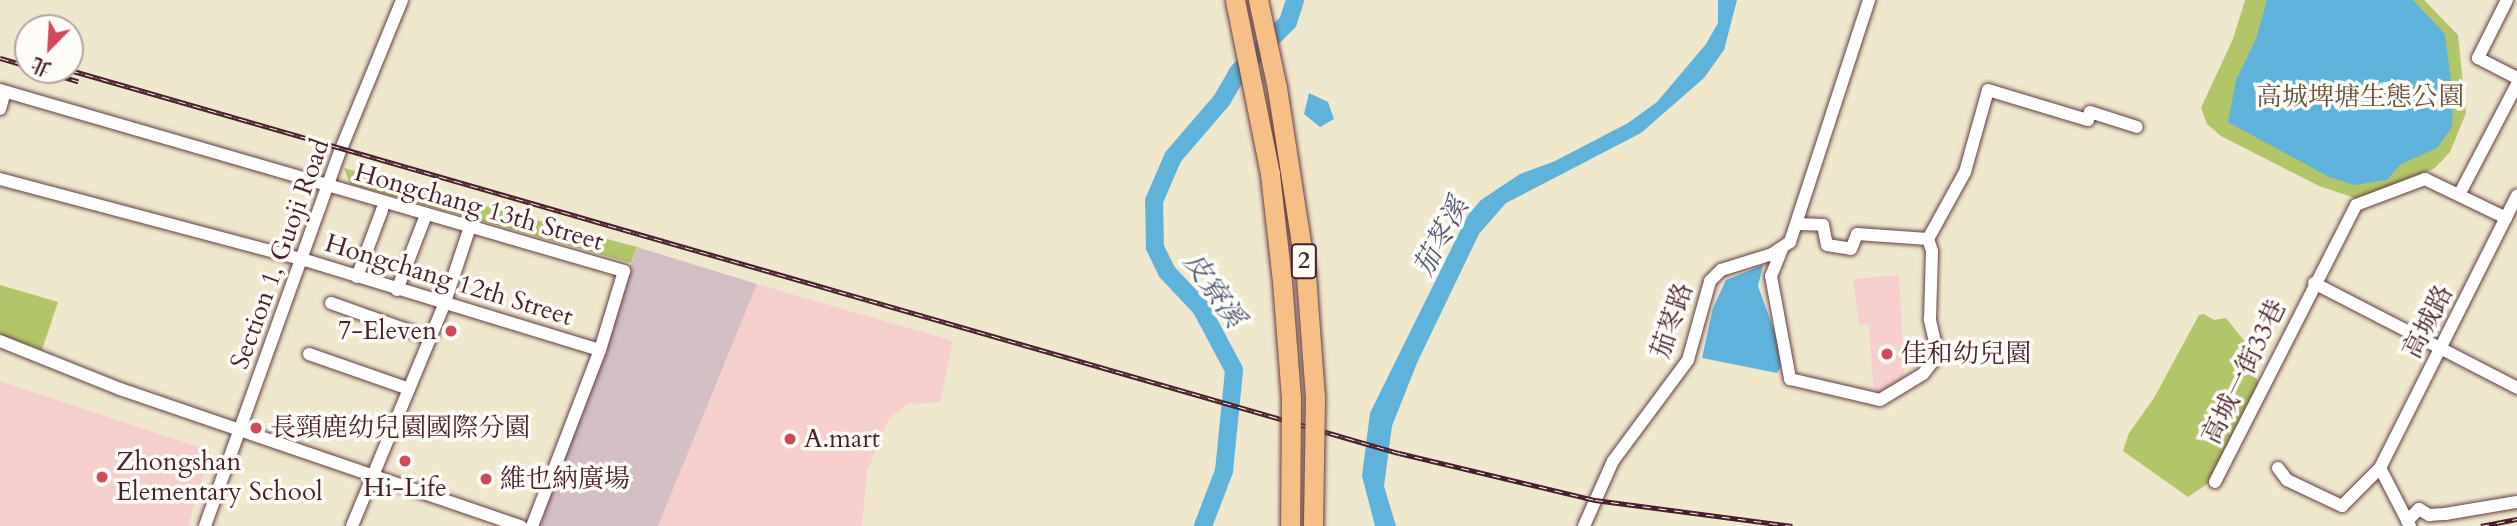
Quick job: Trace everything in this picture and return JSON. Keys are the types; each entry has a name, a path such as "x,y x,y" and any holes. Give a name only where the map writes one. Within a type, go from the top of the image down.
{"highway":[{"name":"2","path":"1235,0 1270,174 1282,281 1291,397 1290,526"},
{"name":"2","path":"1258,0 1279,102 1306,275 1315,397 1313,526"}],"street":[{"name":"Section 1, Guoji Road","path":"205,526 304,260 327,188 402,0"},
{"path":"1869,0 1798,224 1782,249 1771,276 1790,379 1880,400 1923,374 1938,355 1930,319 1932,251 1928,239 1965,172 1988,90 2088,120 2090,112 2137,127"},
{"path":"2507,0 2478,58 2517,78"},
{"path":"2506,218 2459,195 2517,84"},
{"name":"Hongchang 13th Street","path":"2,91 327,188 624,271 600,350"},
{"path":"0,109 2,91"},
{"name":"高城一街33巷","path":"2215,482 2356,205 2426,178 2459,195"},
{"name":"Hongchang 12th Street","path":"0,179 304,260 444,305 600,350"},
{"name":"高城路","path":"2278,468 2287,480 2342,506 2381,468 2517,196"},
{"path":"357,277 382,210"},
{"path":"397,290 426,215"},
{"path":"1798,224 1823,225 1827,245 1851,249 1857,234 1928,239"},
{"path":"352,526 444,305 470,227"},
{"name":"茄苳路","path":"1584,526 1613,461 1688,360 1710,281 1721,270 1782,249"},
{"path":"2314,283 2517,388"},
{"path":"331,303 430,338"},
{"path":"0,341 239,429 521,526"},
{"path":"532,526 600,350"},
{"path":"309,354 409,389"},
{"path":"2381,468 2408,524 2419,509 2430,514 2445,514 2517,502"}],"shaded area":[{"path":"637,247 757,284 658,526 540,526"},
{"name":"佳和幼兒園","path":"1899,275 1905,382 1874,395 1869,325 1859,325 1853,279"},
{"name":"A.mart","path":"757,284 953,341 940,402 908,404 889,418 867,472 862,526 658,526"},
{"name":"Zhongshan Elementary School","path":"0,381 211,451 188,526 0,526"}],"green space":[{"name":"高城埤塘生態公園","path":"2245,0 2424,0 2458,35 2466,113 2450,152 2435,168 2384,192 2355,198 2319,186 2221,136 2207,124 2201,108 2233,39"},
{"path":"344,168 637,247 631,263 350,184"},
{"path":"0,285 58,302 42,350 0,335"},
{"path":"2204,314 2214,320 2226,318 2246,343 2258,384 2210,482 2188,497 2123,451 2129,433 2154,398 2199,315"}],"water":[{"path":"1718,0 1737,0 1724,50 1704,78 1641,133 1506,203 1479,234 1417,363 1392,426 1384,486 1396,526 1375,526 1362,476 1370,413 1468,215 1481,200 1520,174 1555,161 1628,123 1657,102 1706,44 1718,23"},
{"name":"高城埤塘生態公園","path":"2267,0 2413,0 2445,34 2453,95 2452,127 2437,148 2401,164 2387,180 2354,185 2329,177 2228,122 2236,80 2256,39"},
{"path":"1309,93 1328,102 1334,119 1320,127 1304,114"},
{"path":"1763,265 1758,286 1785,361 1777,373 1702,358 1713,308 1726,280"}],"waterway":[{"name":"皮寮溪","path":"1203,526 1224,471 1234,370 1201,308 1167,272 1155,247 1154,201 1173,157 1222,100 1238,72 1288,22 1295,0"}],"railway":[{"path":"0,58 14,62"},
{"path":"84,74 1399,453 1595,500 1792,526"},
{"path":"2481,526 2517,519"}],"place":[{"name":"7-Eleven","path":"451,331"},
{"name":"佳和幼兒園","path":"1887,354"},
{"name":"長頸鹿幼兒園國際分園","path":"256,428"},
{"name":"A.mart","path":"790,439"},
{"name":"Hi-Life","path":"405,461"},
{"name":"Zhongshan Elementary School","path":"102,477"},
{"name":"維也納廣場","path":"486,479"}],"water label":[{"name":"茄苳溪","path":"1441,237"}]}
